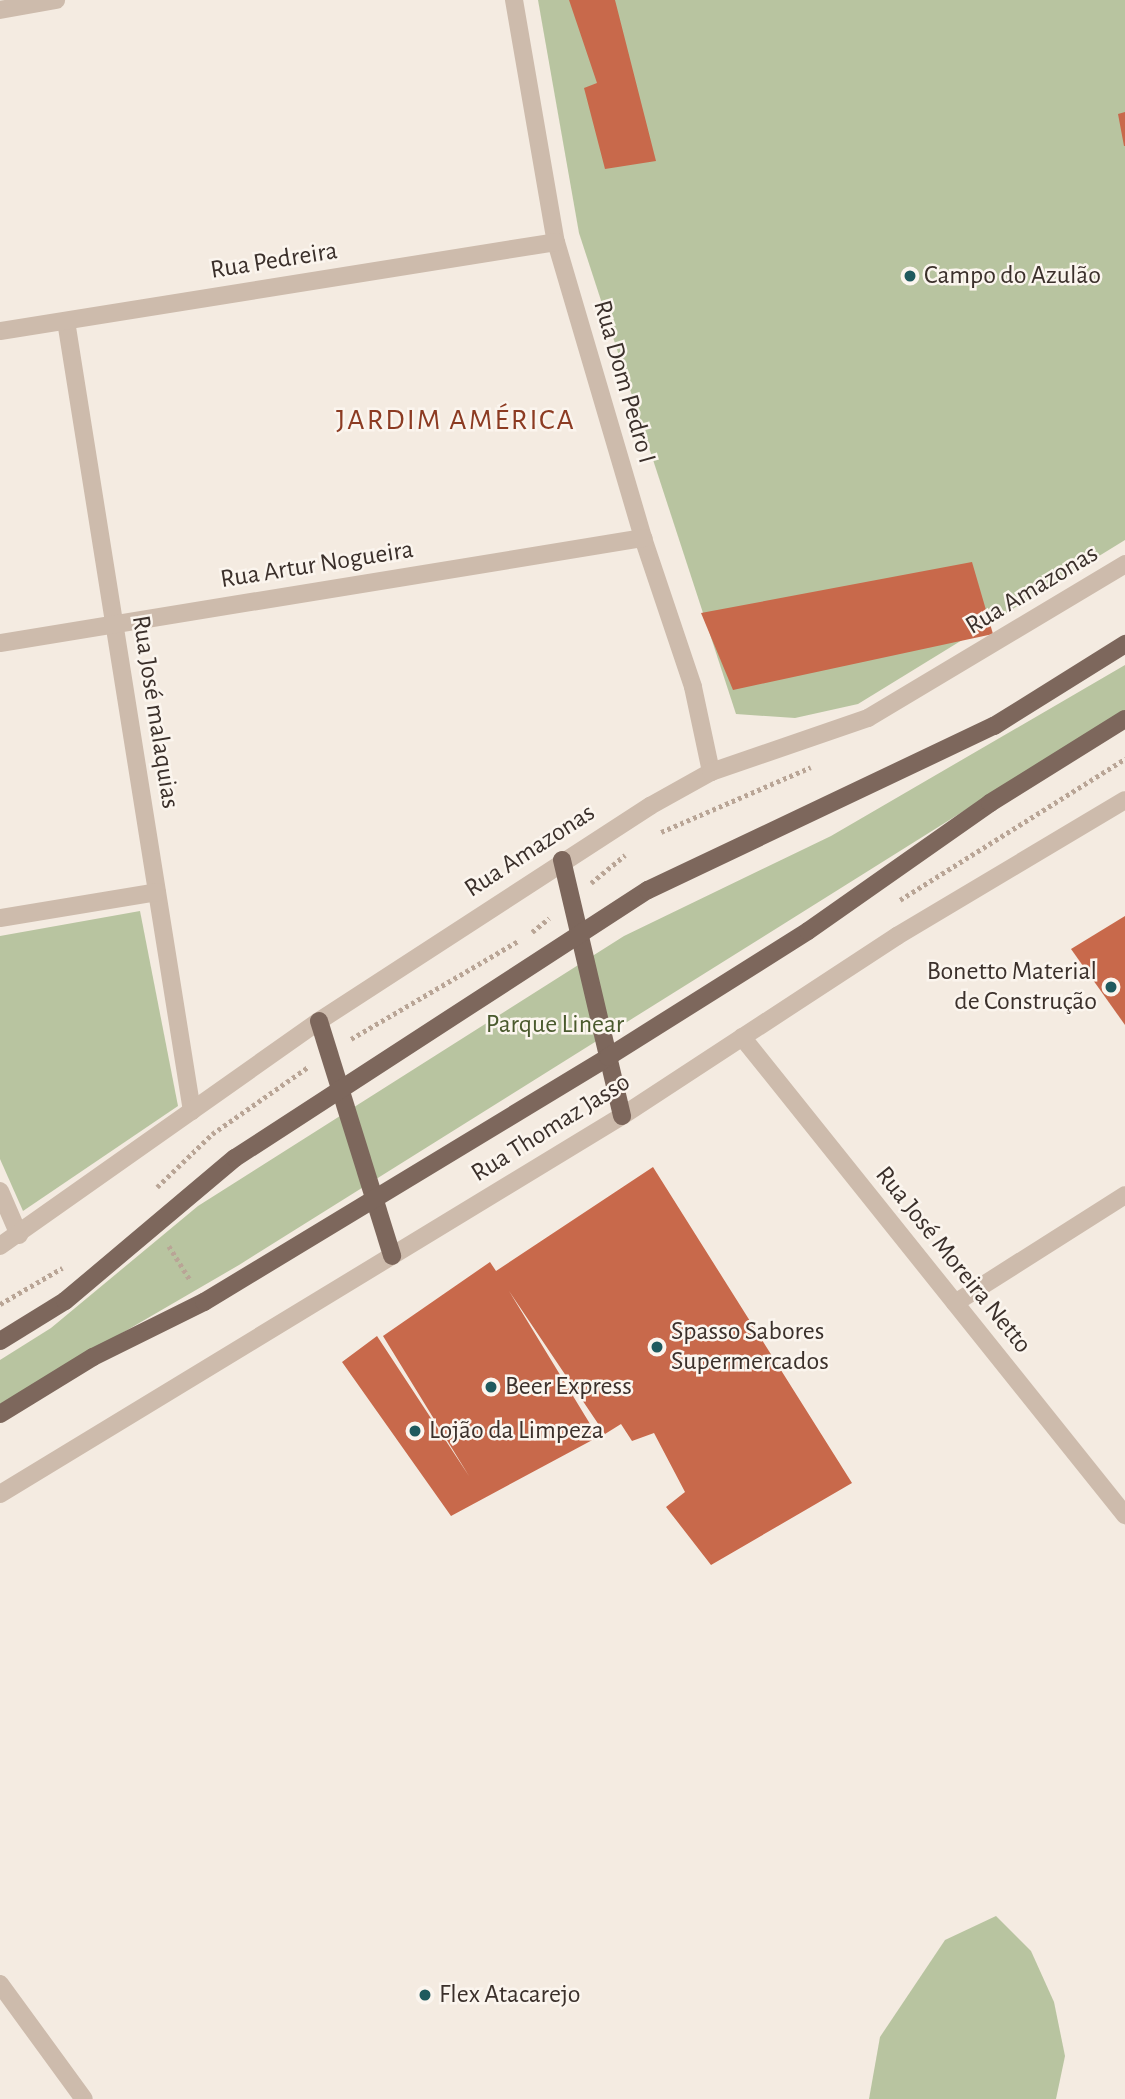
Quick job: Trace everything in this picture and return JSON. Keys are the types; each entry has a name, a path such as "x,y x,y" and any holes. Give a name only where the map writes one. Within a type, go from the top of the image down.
{"main road":[{"path":"0,1341 65,1300 234,1158 341,1092 648,890 994,726 1125,644"},
{"path":"0,1415 93,1357 204,1302 608,1057 808,932 990,803 1125,719"},
{"path":"562,860 622,1116"},
{"path":"319,1021 392,1256"}],"street":[{"path":"0,10 56,0"},
{"name":"Rua Dom Pedro I","path":"513,0 556,242 643,538 693,687 711,772"},
{"name":"Rua Pedreira","path":"0,331 556,242"},
{"name":"Rua José malaquias","path":"66,321 192,1111"},
{"name":"Rua Artur Nogueira","path":"0,643 643,538"},
{"name":"Rua Amazonas","path":"0,1246 319,1021 562,860 711,772 868,718 1125,564"},
{"name":"Rua Thomaz Jasso","path":"0,1494 622,1116 897,936 1125,800"},
{"path":"0,918 158,892"},
{"name":"Rua José Moreira Netto","path":"742,1037 1125,1515"},
{"path":"0,1191 19,1235"},
{"path":"955,1303 1125,1195"},
{"path":"0,1984 84,2099"}],"path":[{"path":"897,901 1125,759"}],"green space":[{"path":"538,0 1125,0 1125,540 858,704 795,718 736,714 579,233"},
{"name":"Parque Linear","path":"1125,665 1125,710 239,1265 0,1404 0,1360 51,1328 198,1206 624,936 831,836"},
{"path":"140,911 178,1106 23,1211 0,1159 0,936"},
{"path":"996,1916 1031,1951 1054,2002 1065,2056 1056,2099 869,2099 880,2037 945,1940"}],"building":[{"path":"569,0 615,0 656,161 605,169 584,88 597,83"},
{"path":"1125,112 1125,146 1124,146 1118,114"},
{"path":"972,562 993,634 733,690 701,613"},
{"name":"Bonetto Material de Construção","path":"1125,916 1125,1025 1071,949"},
{"name":"Spasso Sabores Supermercados","path":"653,1167 852,1483 711,1565 666,1507 685,1492 654,1433 632,1441 621,1424 605,1434 509,1291 598,1437 451,1516 342,1362 377,1336 469,1476 383,1336 490,1262 496,1271"}],"place":[{"name":"Campo do Azulão","path":"910,276"},
{"name":"Bonetto Material de Construção","path":"1111,987"},
{"name":"Spasso Sabores Supermercados","path":"657,1347"},
{"name":"Beer Express","path":"491,1387"},
{"name":"Lojão da Limpeza","path":"415,1431"},
{"name":"Flex Atacarejo","path":"425,1995"}],"district":[{"name":"JARDIM AMÉRICA","path":"456,420"}]}
